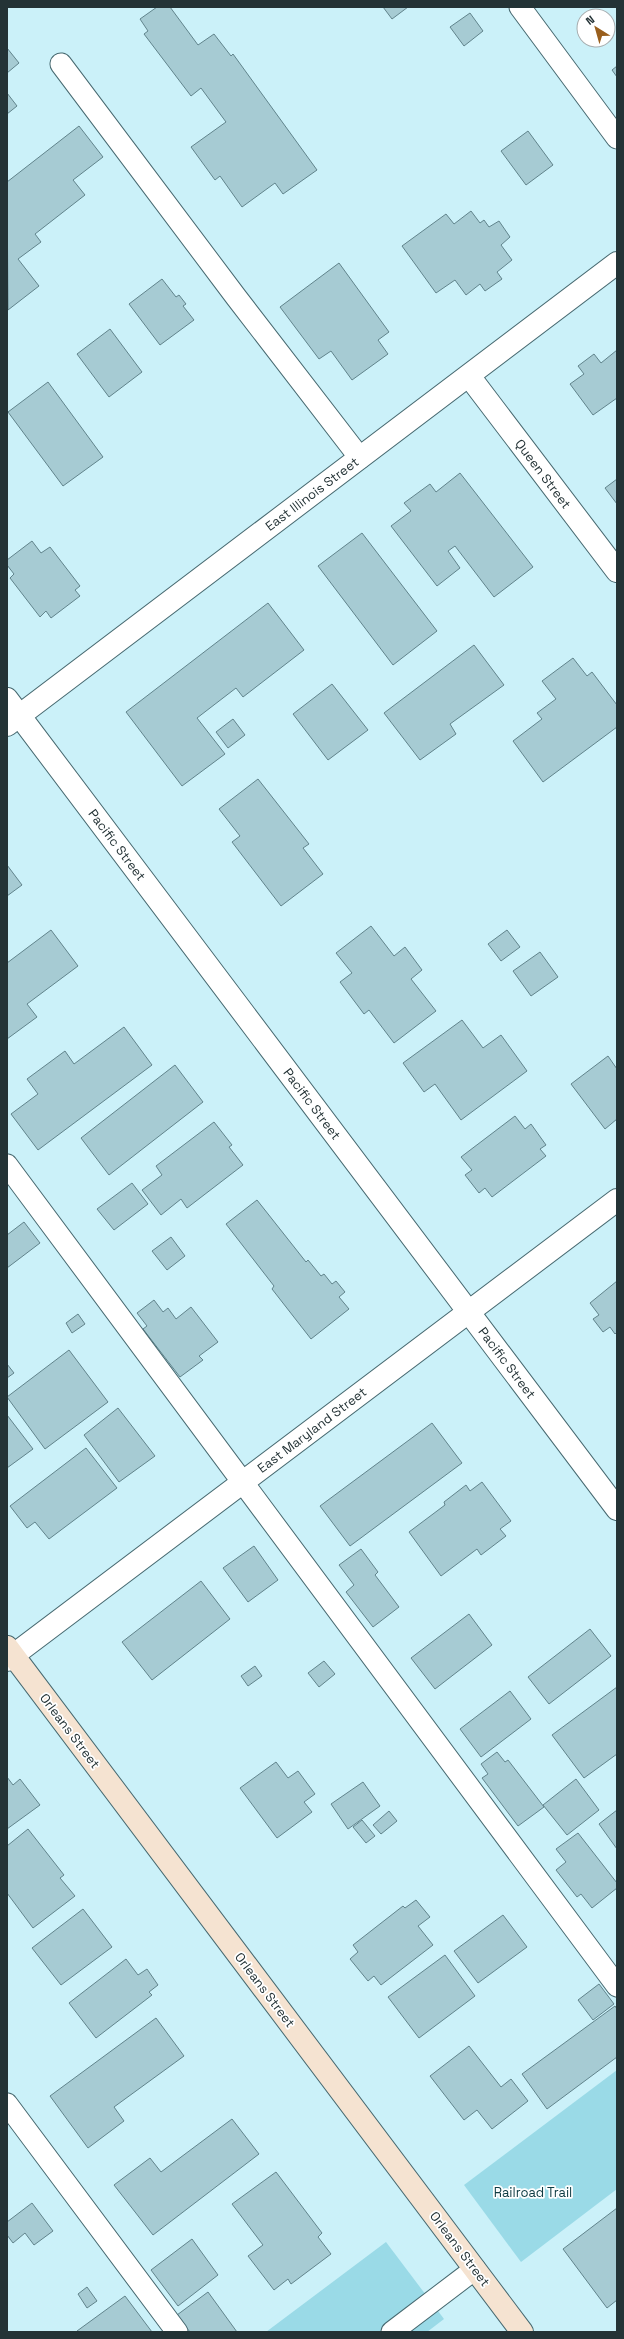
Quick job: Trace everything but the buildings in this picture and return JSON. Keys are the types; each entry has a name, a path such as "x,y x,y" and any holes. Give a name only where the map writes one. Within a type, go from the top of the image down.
{"main road":[{"name":"Orleans Street","path":"9,1654 522,2332"}],"street":[{"name":"East Illinois Street","path":"11,713 360,458 617,264"},
{"name":"Queen Street","path":"469,376 617,571"},
{"name":"Pacific Street","path":"11,713 617,1509"},
{"name":"East Maryland Street","path":"9,1654 243,1482 617,1200"}],"lane":[{"path":"520,7 617,138"},
{"path":"61,64 236,297 360,458"},
{"path":"7,1165 617,1986"},
{"path":"7,2104 177,2332"},
{"path":"392,2332 475,2269"}],"green space":[{"name":"Railroad Trail","path":"617,2070 617,2189 521,2262 464,2185"},
{"path":"386,2242 444,2319 427,2332 266,2332"}]}
